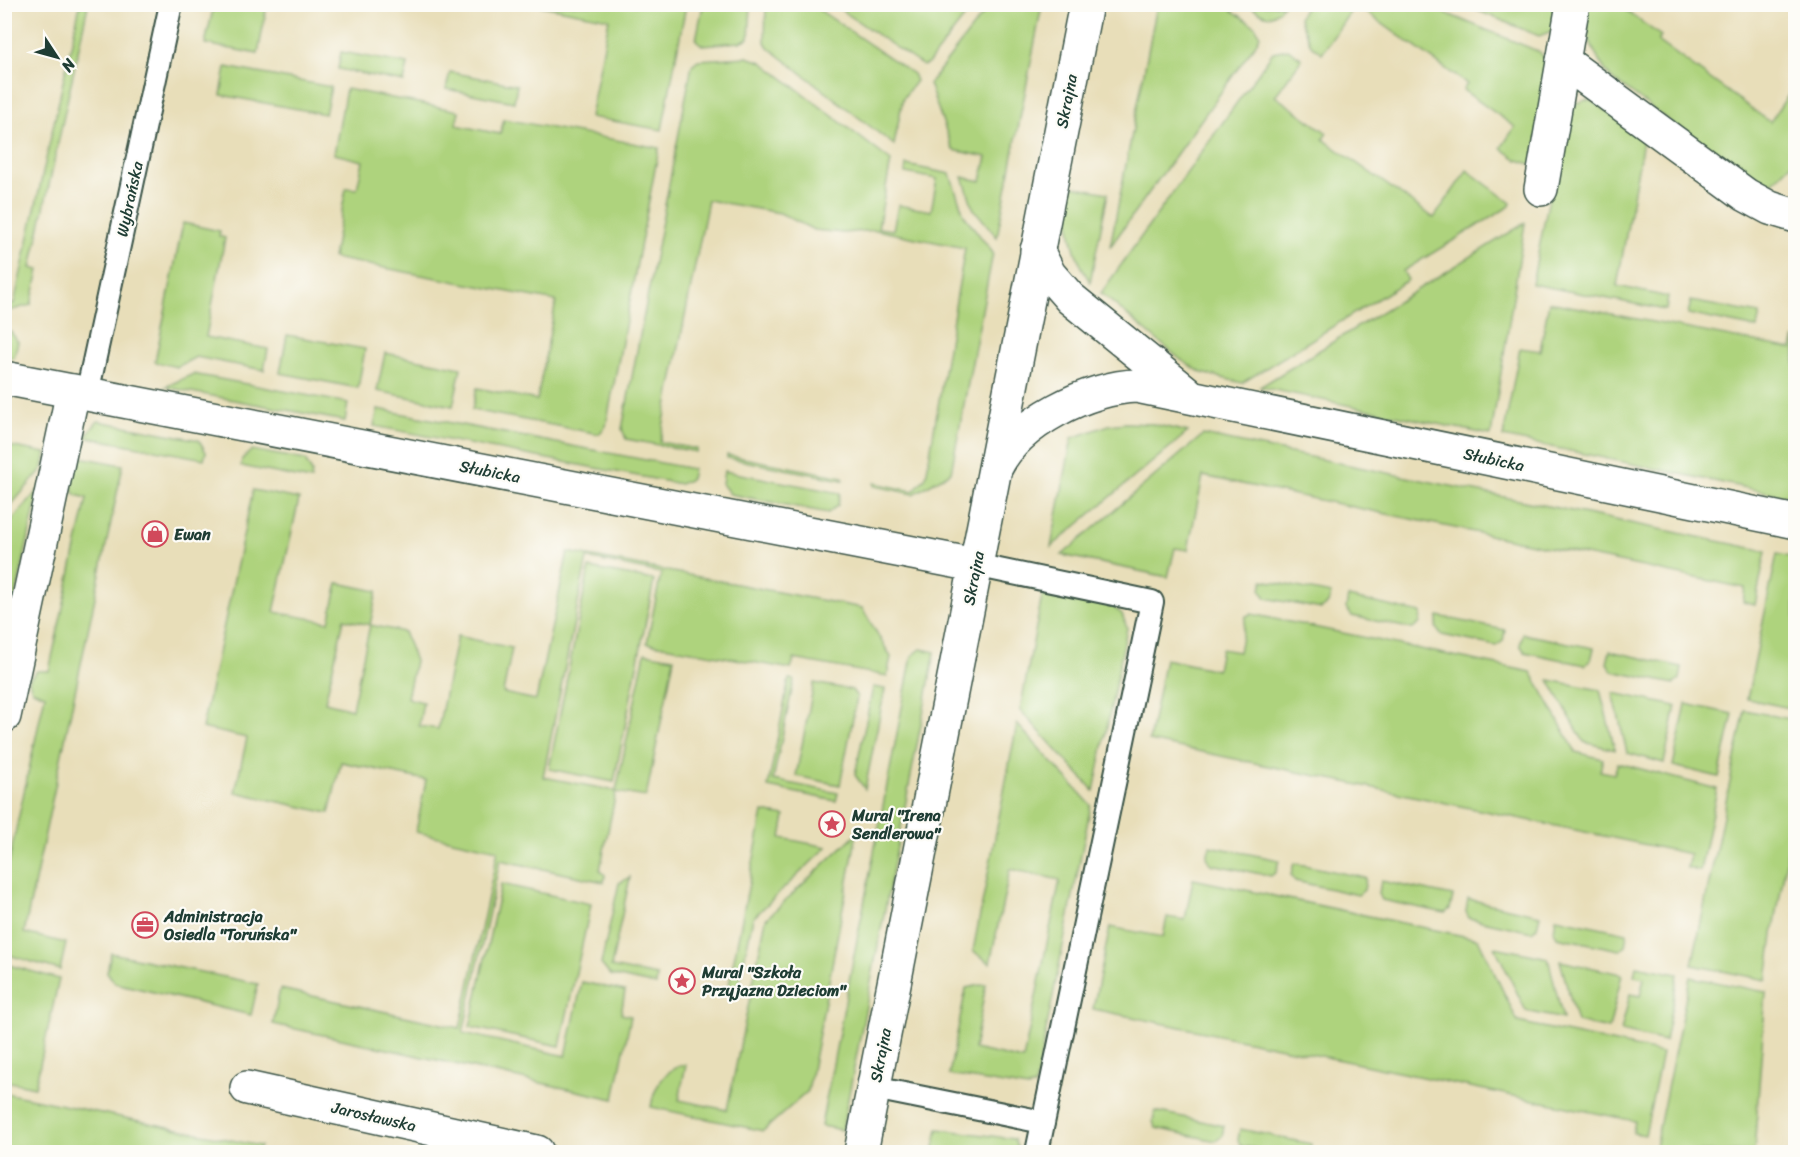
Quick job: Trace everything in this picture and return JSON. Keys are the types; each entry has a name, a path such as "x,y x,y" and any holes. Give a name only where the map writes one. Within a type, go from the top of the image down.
{"street":[{"name":"Skrajna","path":"861,1152 1086,4"},
{"path":"1541,189 1573,4"},
{"path":"1563,61 1746,195 1770,208 1796,216"},
{"name":"Słubicka","path":"1037,250 1049,274 1070,298 1169,380 1193,396"},
{"name":"Słubicka","path":"4,378 975,565"},
{"name":"Słubicka","path":"993,472 1009,447 1038,422 1055,411 1090,395 1122,386 1137,386 1796,522"},
{"name":"Wybrańska","path":"4,716 80,392"},
{"name":"Jarosławska","path":"247,1088 537,1152"}],"lane":[{"name":"Wybrańska","path":"80,392 171,4"},
{"path":"975,565 1152,602 1037,1152"},
{"path":"874,1088 1043,1122"}],"green space":[{"path":"80,5 88,5 31,268 39,270 31,305 5,312 5,303 14,304"},
{"path":"214,5 267,5 258,54 205,44"},
{"path":"537,5 686,5 662,130 590,117 609,19"},
{"path":"703,5 751,5 749,38 740,42 702,45 696,40"},
{"path":"766,5 812,5 913,74 916,81 903,98 894,145 768,47 765,42"},
{"path":"834,5 974,5 928,64 923,66"},
{"path":"990,5 1042,5 997,237 973,208 963,177 981,181 987,157 953,150 929,84"},
{"path":"1157,5 1224,5 1255,26 1260,35 1110,247"},
{"path":"1248,5 1283,5 1274,14 1267,16"},
{"path":"1307,5 1355,5 1322,53 1311,45 1299,17"},
{"path":"1356,5 1426,5 1540,52 1549,65 1534,165 1518,160 1501,148 1515,127 1463,90 1467,84"},
{"path":"1464,5 1559,5 1555,30 1539,36"},
{"path":"1587,5 1618,5 1661,36 1658,41 1770,122 1795,85 1795,160 1764,191 1611,78 1591,44 1587,25"},
{"path":"1288,49 1302,59 1275,96 1327,133 1323,139 1434,218 1467,170 1511,203 1510,206 1403,271 1408,280 1242,383 1202,373 1181,360 1101,293 1273,52"},
{"path":"341,52 408,64 404,82 338,69"},
{"path":"747,57 762,62 891,161 878,228 893,230 898,205 931,211 937,179 905,173 906,165 950,174 964,215 993,253 951,472 914,494 874,486 874,483 913,491 926,477 965,248 876,230 843,233 814,230 780,213 708,200 660,442 697,449 696,452 626,439 622,429 692,65 698,60"},
{"path":"226,67 331,87 325,114 221,95"},
{"path":"450,72 517,85 514,102 446,89"},
{"path":"346,89 459,111 456,125 500,134 504,119 659,148 606,426 599,434 472,410 477,388 537,400 556,301 333,258 346,188 357,189 363,161 334,154"},
{"path":"1586,100 1592,101 1644,135 1617,286 1668,297 1666,310 1532,284 1565,117 1575,104"},
{"path":"1072,186 1108,193 1090,282 1078,259 1071,236 1069,211"},
{"path":"183,223 220,231 219,236 225,238 206,337 268,349 264,370 196,357 177,367 155,362"},
{"path":"1525,223 1491,435 1260,387"},
{"path":"1691,301 1760,314 1757,328 1688,314"},
{"path":"1549,302 1792,349 1795,337 1795,498 1503,437 1520,348 1540,351"},
{"path":"5,331 11,332 18,342 14,358 5,356"},
{"path":"287,335 365,349 358,388 280,373"},
{"path":"385,353 461,368 453,406 377,391"},
{"path":"193,374 348,403 345,421 165,387"},
{"path":"378,409 693,469 691,479 680,484 374,426"},
{"path":"98,421 199,440 206,452 204,459 85,437"},
{"path":"1153,424 1188,432 1051,547 1072,438 1109,425"},
{"path":"1203,435 1766,551 1755,605 1743,602 1745,588 1203,476 1188,550 1175,548 1168,577 1062,555"},
{"path":"4,445 46,453 43,468 7,510 4,510"},
{"path":"252,450 305,460 312,472 311,480 241,466 242,459"},
{"path":"727,455 843,477 843,480 727,458"},
{"path":"80,457 123,465 24,933 66,943 60,970 5,954 5,880 45,695 32,690 29,682 37,671 49,671 87,498 76,495 72,488 76,462"},
{"path":"724,471 840,493 838,505 828,513 730,494 722,484"},
{"path":"39,489 5,647 5,528"},
{"path":"253,490 299,499 274,612 329,622 338,583 377,591 370,625 404,632 415,661 407,698 423,702 419,726 438,729 457,636 512,648 503,693 536,700 568,552 862,608 891,657 887,676 794,659 791,669 647,643 661,573 587,558 543,777 616,791 645,653 674,658 646,797 616,792 600,870 605,875 604,882 500,860 463,1033 566,1056 582,982 625,991 621,1014 631,1016 614,1099 273,1024 280,989 460,1028 498,850 416,832 426,780 341,762 329,813 235,792 247,738 202,728","holes":["344,619 370,625 352,709 325,702"]},
{"path":"1777,554 1795,558 1795,709 1747,699"},
{"path":"589,568 654,580 614,782 549,769"},
{"path":"1263,580 1331,594 1328,604 1321,609 1266,598 1261,590"},
{"path":"1043,591 1110,604 1122,614 1127,628 1094,791 1020,710"},
{"path":"1348,597 1421,613 1420,623 1413,629 1352,616 1346,608"},
{"path":"1251,614 1531,672 1576,752 1603,759 1600,771 1614,774 1618,763 1717,789 1700,871 1687,868 1690,854 1149,741 1165,659 1217,670 1221,649 1239,652 1246,616"},
{"path":"1438,616 1505,630 1503,641 1496,646 1442,635 1436,627"},
{"path":"1523,634 1594,648 1591,660 1585,665 1525,652 1520,645"},
{"path":"921,649 935,652 842,1130 821,1126 912,656"},
{"path":"1610,651 1682,667 1680,679 1674,684 1612,671 1607,663"},
{"path":"789,679 794,680 773,780 838,793 836,801 768,787"},
{"path":"1549,680 1600,690 1615,750 1584,742"},
{"path":"814,683 852,690 857,697 840,785 796,776"},
{"path":"873,687 885,689 865,789 855,775"},
{"path":"1613,693 1676,706 1664,763 1627,753"},
{"path":"1686,704 1733,714 1719,777 1673,766"},
{"path":"1745,710 1795,720 1795,812 1767,980 1692,965"},
{"path":"1017,724 1091,805 1035,1086 1028,1088 949,1075 966,988 986,984 974,1049 1023,1060 1060,880 1010,869 990,963 973,951"},
{"path":"763,812 785,816 781,838 827,847 753,918 739,984 728,990"},
{"path":"857,833 808,1091 763,1131 651,1107 655,1092 666,1074 686,1064 679,1100 727,1110 766,919"},
{"path":"1210,846 1279,860 1276,872 1271,876 1211,864 1207,857"},
{"path":"1294,863 1366,878 1364,890 1358,895 1295,881 1291,875"},
{"path":"630,877 611,967 657,976 656,985 610,975 601,964 619,883"},
{"path":"1193,879 1478,939 1518,1022 1662,1053 1645,1135 1633,1133 1635,1121 1093,1009 1110,927 1163,937 1167,917 1185,920"},
{"path":"1381,881 1453,896 1450,909 1445,913 1382,900 1379,894"},
{"path":"501,884 591,904 560,1046 470,1027"},
{"path":"1468,899 1540,915 1537,927 1532,932 1469,918 1466,912"},
{"path":"1556,918 1627,933 1625,946 1619,950 1557,937 1554,931"},
{"path":"1495,947 1548,958 1563,1019 1526,1011"},
{"path":"111,953 258,984 251,1015 115,983 107,972"},
{"path":"1560,961 1622,974 1609,1029 1577,1022"},
{"path":"5,964 59,979 35,1087 5,1081"},
{"path":"1636,966 1678,974 1665,1041 1621,1031 1630,994 1640,996 1644,978 1634,976"},
{"path":"1690,977 1766,992 1754,1152 1654,1152"},
{"path":"5,1093 260,1146 258,1152 5,1152"},
{"path":"1155,1111 1224,1126 1222,1136 1216,1141 1156,1128 1153,1122"},
{"path":"938,1129 1014,1139 1019,1152 933,1152"},
{"path":"1240,1129 1311,1144 1310,1152 1273,1152 1241,1146 1238,1140"}],"place":[{"name":"Ewan","path":"155,534"},
{"name":"Mural \"Irena Sendlerowa\"","path":"832,824"},
{"name":"Administracja Osiedla \"Toruńska\"","path":"145,925"},
{"name":"Mural \"Szkoła Przyjazna Dzieciom\"","path":"682,981"}]}
